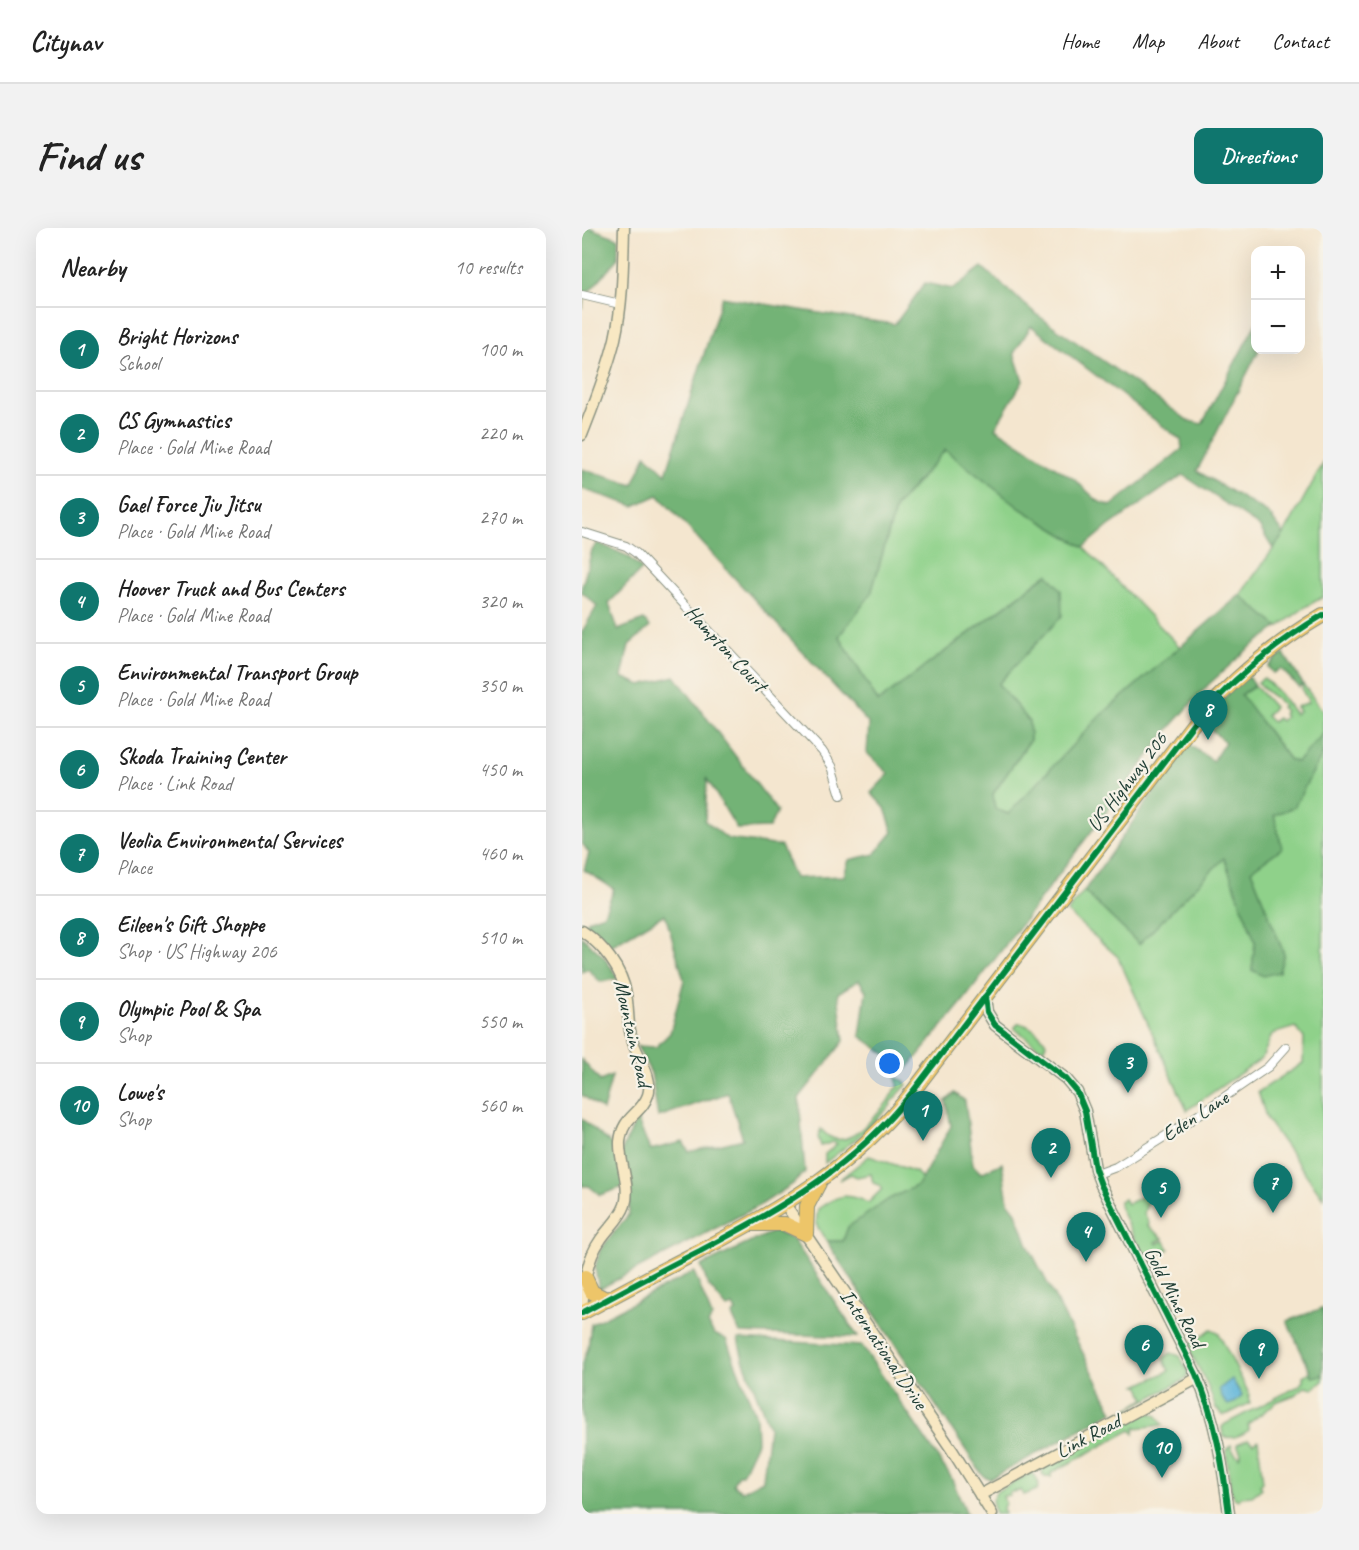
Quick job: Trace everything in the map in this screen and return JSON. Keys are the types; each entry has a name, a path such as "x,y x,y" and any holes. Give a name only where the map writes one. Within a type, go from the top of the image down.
{"highway":[{"name":"US Highway 206","path":"582,1311 785,1204 820,1181 886,1124 1194,723 1227,688 1260,659 1323,615"},
{"path":"750,1224 785,1224 806,1234 807,1206 820,1181"},
{"path":"585,1277 592,1292 608,1299"}],"street":[{"path":"582,435 609,360 620,304 624,228"},
{"path":"582,295 620,304"},
{"name":"Hampton Court","path":"582,532 626,546 636,553 822,751 832,766 841,795"},
{"name":"Mountain Road","path":"582,932 595,941 608,956 622,979 626,994 630,1035 649,1084 646,1099 621,1132 621,1154 627,1191 624,1205 620,1215 595,1249 585,1277 582,1311"},
{"path":"985,997 987,1012 995,1025"},
{"name":"Gold Mine Road","path":"973,1012 987,1023 995,1025 1056,1070 1072,1086 1085,1111 1097,1174 1198,1378 1208,1404 1216,1433 1229,1514"},
{"name":"Eden Lane","path":"1097,1174 1116,1167 1188,1122 1268,1067 1286,1047"},
{"name":"International Drive","path":"785,1204 952,1450 992,1514"},
{"name":"Link Road","path":"980,1495 1198,1378"},
{"name":"International Drive","path":"980,1495 984,1514"}],"green space":[{"path":"582,228 590,228 618,238 618,259 585,296 582,308"},
{"path":"982,267 1036,314 1189,421 1202,424 1251,332 1251,354 1257,354 1197,471 1269,514 1284,534 1273,549 1259,526 1183,475 1109,526 1084,547 1021,509 945,450 896,506 871,594 839,636 878,702 1048,574 1061,590 1062,616 998,684 1029,721 1030,740 993,794 995,809 1008,814 1099,717 1240,595 1278,627 1248,649 1208,685 1168,730 964,1000 907,1069 860,1036 866,991 859,980 838,993 844,1041 799,1098 805,1172 793,1184 762,1204 599,1289 595,1268 600,1250 629,1214 629,1185 600,1195 589,1186 582,1186 582,1119 621,1152 637,1119 650,1150 683,1142 689,1152 743,1139 728,1093 658,1117 651,1073 637,1046 656,1047 670,1033 684,980 665,914 607,948 583,927 590,919 604,914 614,889 584,870 589,853 582,843 582,632 597,606 582,592 582,587 592,550 598,543 627,556 642,569 609,603 618,630 644,620 650,627 629,645 622,677 641,685 675,676 777,811 769,828 737,829 707,779 705,821 728,839 781,846 795,878 844,876 849,860 875,854 893,832 885,808 871,793 889,774 867,753 869,724 658,495 634,506 582,489 582,469 633,485 646,455 666,474 722,297 895,324 925,283 953,289","holes":["1031,326 1181,440 1182,449 1111,506 1098,501 1074,479 995,428 1023,381 1014,353"]},
{"path":"945,450 1021,509 1084,547 1180,647 1099,717 1009,814 995,809 993,794 1030,740 1029,721 998,684 1061,616 1047,574 878,702 839,636 871,594 896,507"},
{"path":"1323,464 1323,597 1278,627 1240,595 1284,534"},
{"path":"1284,654 1303,684 1299,687 1281,669 1273,673 1268,667 1276,658"},
{"path":"1247,676 1255,685 1241,695 1289,759 1297,762 1323,734 1323,753 1294,807 1274,815 1282,848 1251,870 1284,954 1279,972 1263,976 1252,970 1255,941 1224,858 1139,944 1084,891 1188,744 1213,761 1225,742 1206,725 1206,720 1234,686"},
{"path":"1264,678 1295,714 1299,711 1296,707 1309,702 1302,690 1303,684 1323,711 1323,734 1297,763 1289,759 1241,695 1255,686 1274,707 1266,716 1272,722 1278,718 1281,721 1285,717 1283,714 1285,711 1281,707 1283,705 1258,682"},
{"path":"1323,753 1323,1198 1267,1120 1258,1092 1303,1063 1304,1038 1295,1027 1272,1034 1262,1058 1187,1110 1118,957 1067,912 1084,891 1139,944 1224,858 1255,941 1252,970 1284,954 1251,870 1282,848 1274,815 1294,806"},
{"path":"582,937 602,955 619,978 600,982 588,969 582,972"},
{"path":"1019,1023 1031,1028 1042,1037 1046,1044 1042,1050 1014,1028"},
{"path":"582,1060 600,1081 612,1076 603,1110 582,1095"},
{"path":"896,1078 907,1085 890,1103 891,1105 861,1135 825,1163 825,1154 837,1144 833,1142 821,1146 818,1137 821,1129 829,1137 838,1139 855,1134 887,1103 899,1087"},
{"path":"955,1093 965,1101 973,1165 981,1173 1002,1163 1008,1202 1016,1212 1028,1245 1113,1412 990,1479 983,1476 826,1241 843,1241 848,1227 889,1199 918,1185 951,1126 946,1101"},
{"path":"869,1156 916,1172 922,1179 918,1186 889,1200 848,1227 843,1241 826,1241 816,1224 818,1209 836,1198 848,1196 868,1203 882,1189 881,1186 873,1183 871,1174 857,1177 851,1174 839,1180"},
{"path":"1145,1195 1148,1201 1144,1213 1149,1223 1148,1226 1163,1238 1156,1242 1157,1244 1164,1240 1169,1249 1147,1260 1143,1257 1119,1206 1120,1201 1124,1199 1127,1204"},
{"path":"774,1231 793,1239 858,1337 740,1333 732,1315 736,1312 733,1306 727,1308 708,1285 701,1266"},
{"path":"694,1272 712,1317 708,1324 714,1334 726,1339 756,1416 757,1442 742,1474 738,1474 733,1484 742,1491 763,1480 769,1427 743,1359 738,1339 862,1346 951,1477 967,1514 582,1514 582,1364 588,1348 591,1324"},
{"path":"1323,1308 1323,1375 1313,1377 1287,1321"},
{"path":"1211,1329 1218,1332 1250,1396 1248,1397 1250,1403 1223,1415 1216,1408 1190,1351 1190,1343"},
{"path":"1171,1353 1180,1356 1188,1372 1186,1379 1115,1416 1145,1399 1140,1387 1137,1386 1169,1371 1164,1360"},
{"path":"1310,1372 1313,1377 1323,1375 1323,1381 1313,1389 1305,1387 1295,1395 1278,1401 1248,1424 1249,1430 1243,1434 1233,1437 1223,1436 1222,1427 1225,1424 1299,1386 1303,1381 1303,1376"},
{"path":"1147,1411 1157,1416 1163,1425 1135,1428 1134,1434 1131,1430 1051,1473 1051,1477 1045,1477 1042,1473 1043,1466"},
{"path":"1248,1439 1253,1443 1258,1440 1263,1482 1260,1485 1262,1488 1252,1496 1241,1497 1239,1500 1234,1498 1231,1491 1226,1450 1231,1445 1239,1457 1241,1453 1237,1444"},
{"path":"1031,1473 1039,1484 1037,1490 1024,1495 1021,1490 1015,1491 1003,1496 1004,1514 995,1514 992,1500 997,1491"}],"water":[{"path":"1232,1379 1242,1396 1236,1402 1228,1405 1219,1389"}],"cycle path":[{"path":"582,1313 761,1217 816,1182 867,1142 914,1090 1194,723 1254,664 1287,638 1323,615"},
{"path":"985,997 987,1012 995,1025 1066,1079 1077,1092 1085,1111 1095,1169 1101,1185 1203,1391 1218,1443 1229,1514"}],"place":[{"name":"Eileen's Gift Shoppe","path":"1208,740"},
{"name":"Gael Force Jiu Jitsu","path":"1128,1093"},
{"name":"Bright Horizons","path":"923,1141"},
{"name":"CS Gymnastics","path":"1051,1178"},
{"name":"Veolia Environmental Services","path":"1273,1213"},
{"name":"Environmental Transport Group","path":"1161,1218"},
{"name":"Hoover Truck and Bus Centers","path":"1086,1262"},
{"name":"Skoda Training Center","path":"1144,1375"},
{"name":"Olympic Pool & Spa","path":"1259,1379"},
{"name":"Lowe's","path":"1162,1478"}]}
